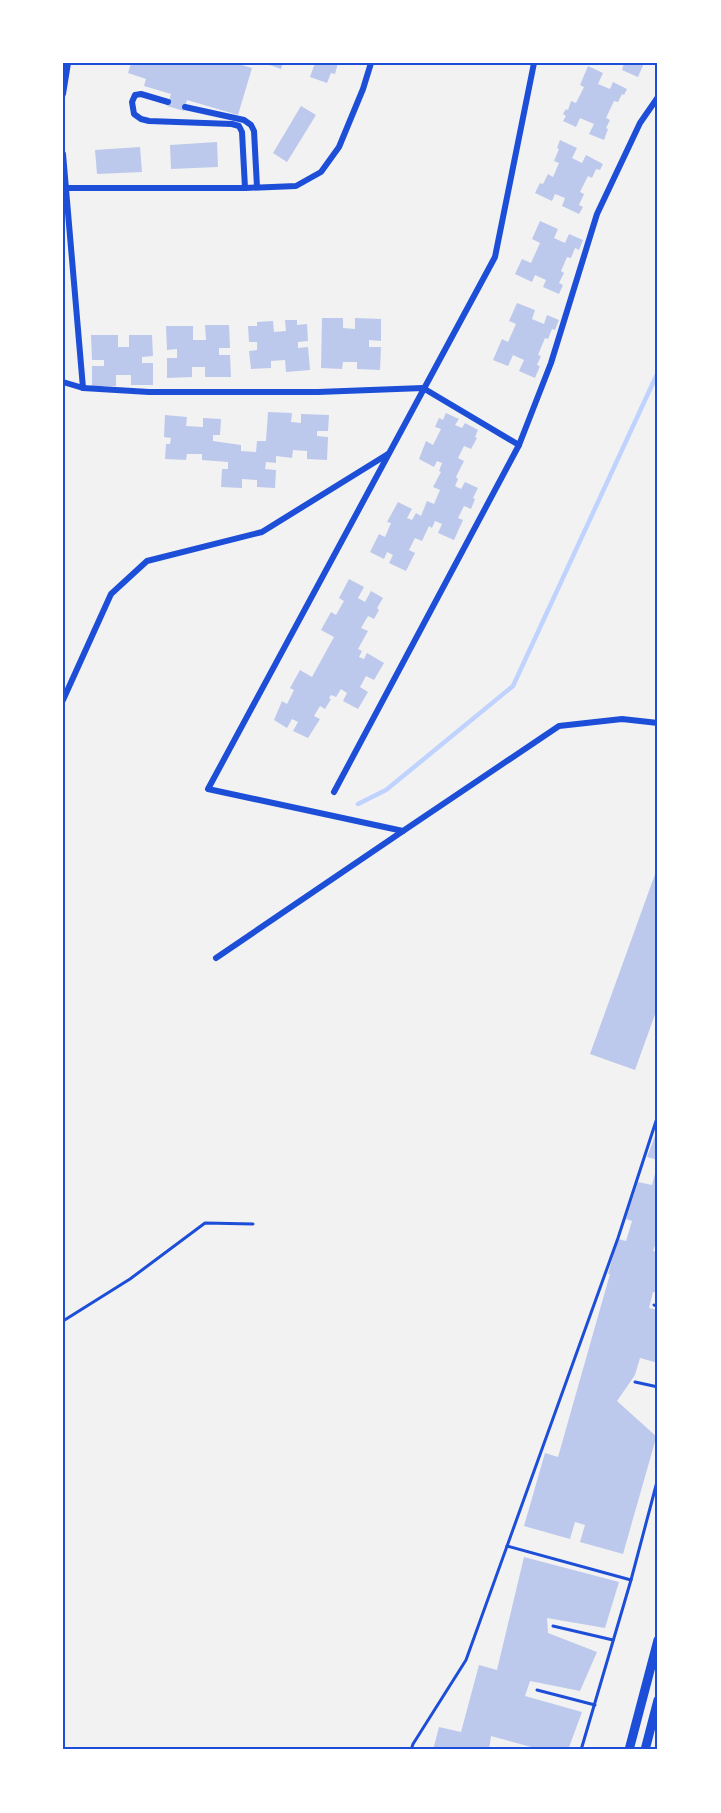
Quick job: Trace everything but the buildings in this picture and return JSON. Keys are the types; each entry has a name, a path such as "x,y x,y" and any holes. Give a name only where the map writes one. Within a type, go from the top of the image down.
{"main road":[{"path":"629,1750 654,1673 658,1641"},
{"path":"645,1750 658,1700"}],"street":[{"path":"63,94 68,63"},
{"path":"66,188 296,186 321,172 339,147 371,63"},
{"path":"403,831 208,789 495,257 534,63"},
{"path":"168,102 141,94 135,95 132,102 134,114 149,121 239,126 242,132 245,188"},
{"path":"334,792 519,445 551,363 597,214 640,123 658,97"},
{"path":"185,107 235,117 251,124 254,131 257,187"},
{"path":"63,153 83,388"},
{"path":"63,382 83,388 149,392 318,392 423,388 519,445"},
{"path":"63,700 111,594 147,561 262,532 390,453"},
{"path":"216,958 559,726 622,718 658,723"}],"lane":[{"path":"411,1750 466,1660 618,1238 658,1115"},
{"path":"63,1321 130,1280 205,1223 253,1224"},
{"path":"635,1382 658,1388"},
{"path":"581,1750 631,1580 658,1478"},
{"path":"507,1546 631,1580"},
{"path":"553,1626 613,1640"},
{"path":"537,1690 595,1706"}],"waterway":[{"path":"358,804 386,790 513,686 658,372"}]}
